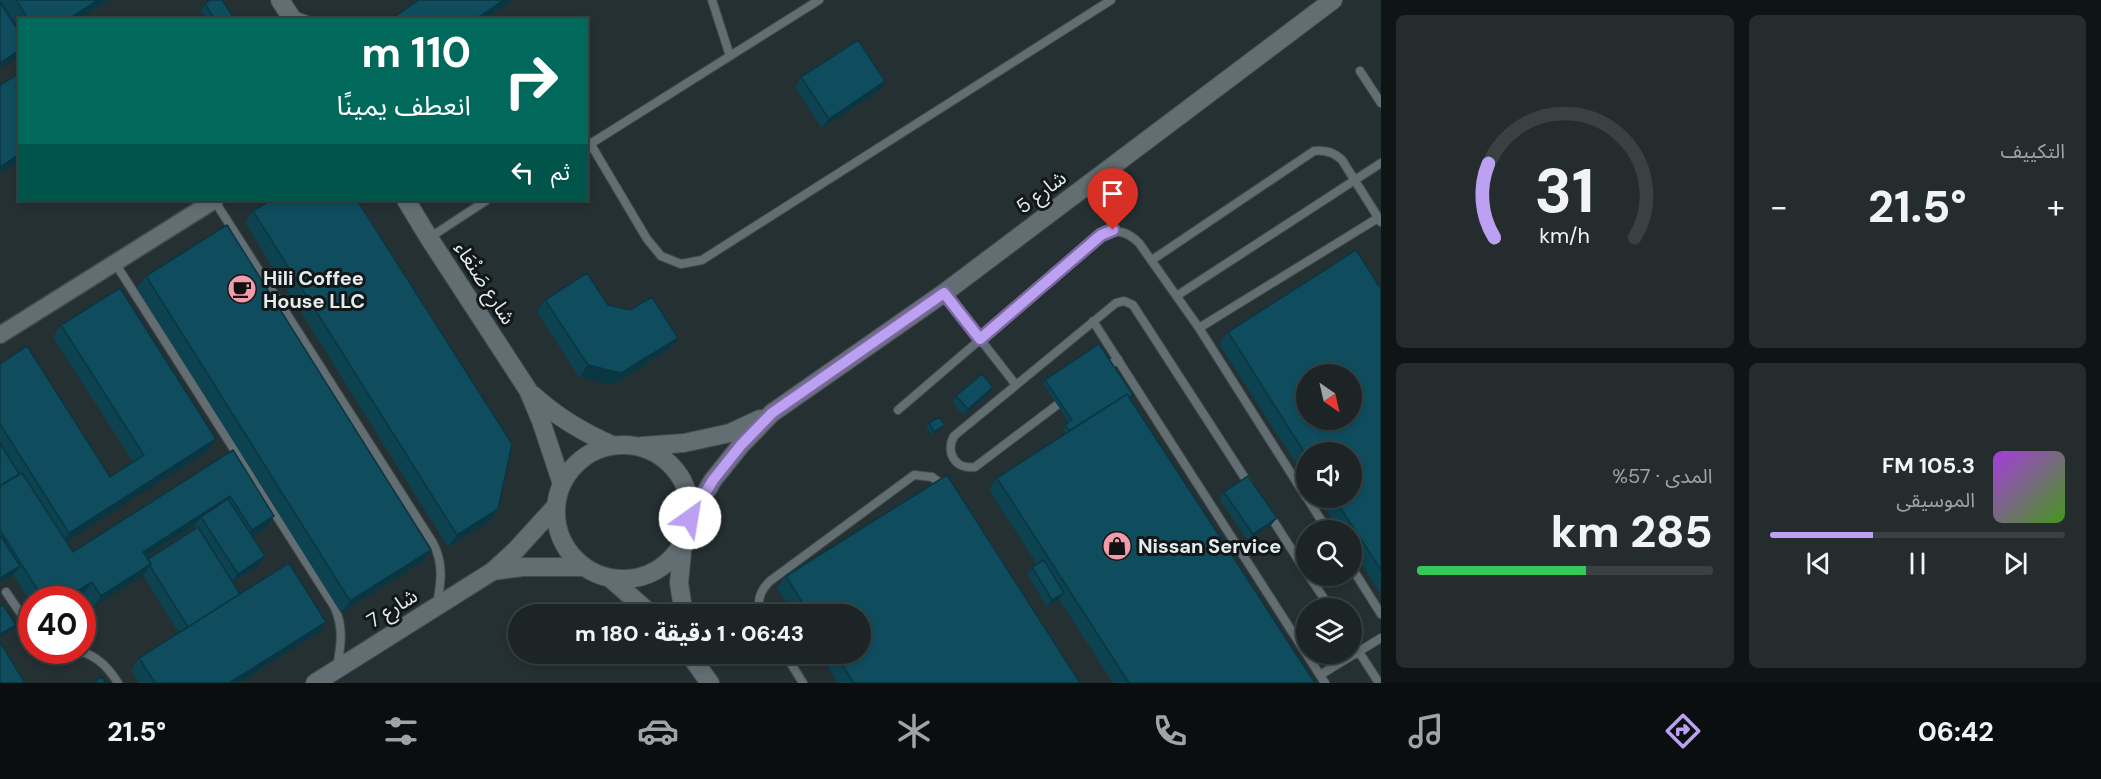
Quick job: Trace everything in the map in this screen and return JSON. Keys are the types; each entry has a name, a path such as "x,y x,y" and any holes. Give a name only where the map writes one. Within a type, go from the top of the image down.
{"street":[{"name":"شارع 5","path":"637,446 684,443 730,433 772,413 944,293 1333,0"},
{"path":"0,335 212,201"},
{"name":"شارع صَنْعَاء","path":"411,203 429,238 528,390 562,484"},
{"name":"شارع صَنْعَاء","path":"528,390 553,413 581,432 612,445"},
{"name":"شارع 5","path":"690,518 713,480 734,453 772,413"},
{"path":"640,604 610,578 584,567 571,555 562,541 556,524 556,506 562,484 574,466 591,452 612,445 637,446 660,455 677,471 688,493 690,518 683,541 680,583 683,604"},
{"name":"شارع 7","path":"315,683 493,571 515,551 556,506"},
{"path":"610,578 632,578 653,572 671,559 683,541"},
{"name":"شارع 7","path":"493,571 554,565 584,567"},
{"path":"698,664 710,683"}],"lane":[{"path":"712,0 730,56"},
{"path":"819,0 588,144 647,239 661,256 681,264 702,260 1111,0"},
{"path":"287,11 303,18"},
{"path":"1360,71 1381,103"},
{"path":"1152,260 1314,152 1324,150 1334,153 1342,160 1380,220 1199,328"},
{"path":"1178,295 1381,163"},
{"path":"215,201 440,555 442,569 436,606"},
{"path":"429,238 485,201"},
{"path":"898,410 1101,235 1113,230 1132,236 1178,295 1296,480"},
{"path":"115,263 334,606 340,618 342,632 337,669"},
{"path":"944,293 1016,385"},
{"path":"1070,395 975,467 963,467 954,460 950,448 954,435 1093,321 1116,303 1124,301 1133,305 1255,493"},
{"path":"1093,321 1322,679 1342,664"},
{"path":"1099,374 1118,359"},
{"path":"758,604 760,594 770,581 914,475 923,474 938,479 952,499"},
{"path":"1262,503 1296,556"},
{"path":"1362,584 1381,614"},
{"path":"6,592 18,610"},
{"path":"1362,650 1381,638"},
{"path":"96,658 103,663 118,683"},
{"path":"1362,658 1379,683"},
{"path":"791,664 803,683"}],"building":[{"path":"16,0 98,0 70,18 28,18"},
{"path":"211,0 222,0 234,18 214,18 205,4"},
{"path":"419,0 504,0 477,18 393,18"},
{"path":"0,2 18,30 18,51 0,63"},
{"path":"858,40 885,81 829,119 801,77"},
{"path":"18,74 18,155 0,167 0,85"},
{"path":"269,201 358,201 512,444 498,509 457,535 253,211"},
{"path":"227,225 431,550 350,601 146,276"},
{"path":"1356,250 1381,289 1381,570 1362,541 1362,520 1348,520 1341,508 1362,508 1362,442 1298,442 1228,332"},
{"path":"587,273 608,305 630,310 652,297 678,338 621,373 588,365 545,300"},
{"path":"120,288 216,439 69,533 0,424 0,364 27,346 110,477 144,455 61,325"},
{"path":"1099,344 1133,395 1129,397 1127,394 1069,431 1065,425 1072,420 1045,380"},
{"path":"982,374 993,387 968,409 956,396"},
{"path":"1127,394 1296,654 1296,664 1303,664 1315,683 1129,683 997,478"},
{"path":"939,417 945,425 934,432 929,423"},
{"path":"0,443 19,474 0,486"},
{"path":"233,450 274,516 252,530 230,496 143,552 151,564 101,596 92,582 86,586 35,586 0,530 0,486 22,473 73,552"},
{"path":"947,475 1080,683 854,683 842,664 871,664 871,604 803,604 786,576"},
{"path":"1248,476 1277,518 1253,534 1224,492"},
{"path":"228,499 265,556 238,574 201,517"},
{"path":"198,527 240,594 188,627 150,566 148,559"},
{"path":"0,535 20,566 0,578"},
{"path":"1044,560 1064,593 1052,600 1032,567"},
{"path":"289,563 326,622 229,683 155,683 139,658"},
{"path":"3,605 16,625 0,634 0,607"},
{"path":"0,642 25,683 0,683"},
{"path":"102,677 106,683 92,683"}],"place":[{"name":"Hili Coffee House LLC","path":"242,289"},
{"name":"Nissan Service","path":"1117,546"}],"route":[{"path":"690,518 713,480 741,445 772,413 944,293 980,339 1101,235 1113,230"}]}
